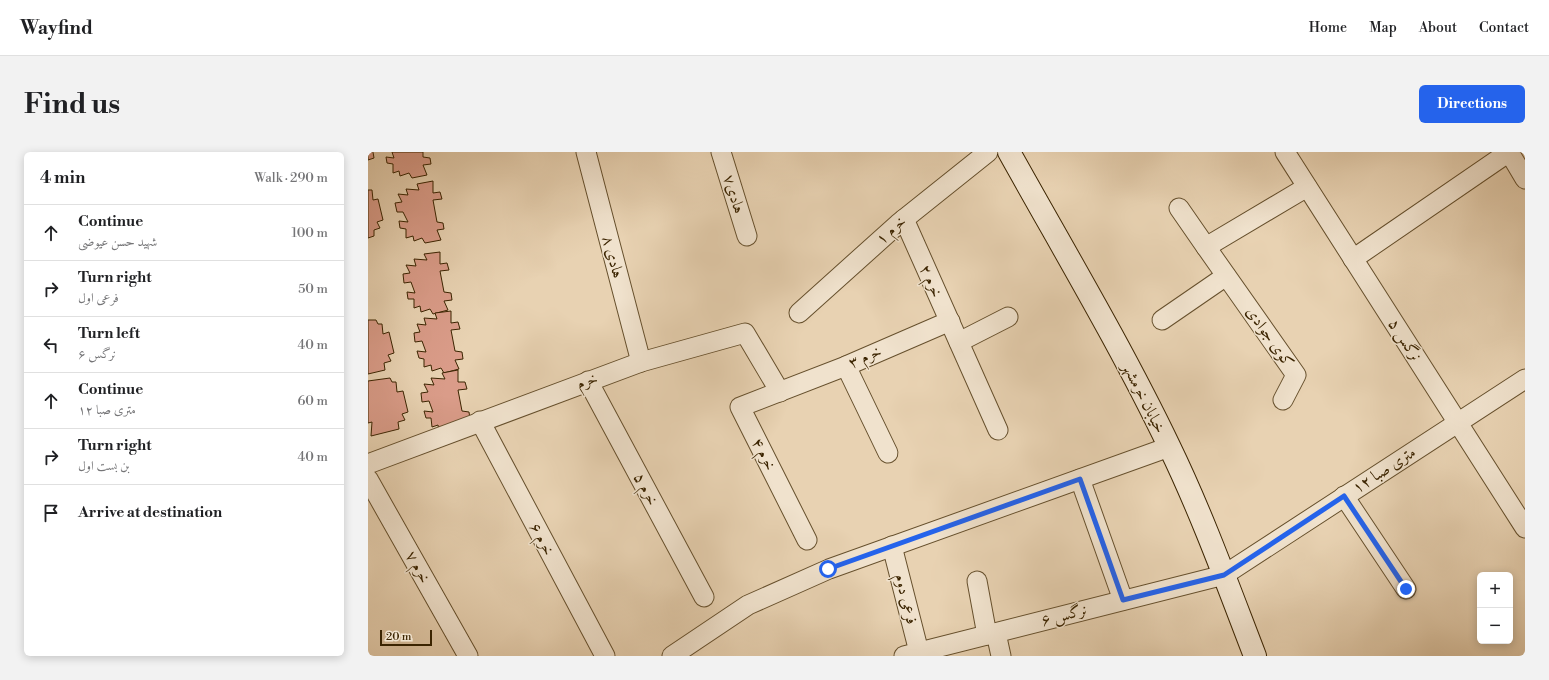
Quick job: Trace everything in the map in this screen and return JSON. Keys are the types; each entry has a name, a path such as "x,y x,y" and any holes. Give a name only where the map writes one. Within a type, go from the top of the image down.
{"street":[{"name":"هادی ۸","path":"586,152 640,362"},
{"name":"هادی۷","path":"721,152 747,236"},
{"name":"خرم ۱","path":"799,314 904,219 988,152"},
{"name":"خیابان خرمشهر","path":"1009,152 1116,343 1170,447 1224,575 1255,656"},
{"name":"نرگس ۵","path":"1285,152 1525,528"},
{"path":"1353,259 1509,152 1525,179"},
{"path":"1206,247 1307,187"},
{"name":"کوی جوادی","path":"1179,208 1296,374 1283,400"},
{"name":"خرم ۲","path":"904,219 998,430"},
{"path":"1162,320 1226,276"},
{"path":"959,342 1008,317"},
{"name":"خرم ۳","path":"780,392 846,366 950,321"},
{"name":"خرم","path":"368,464 588,380 640,362 745,333 780,392"},
{"path":"846,366 888,453"},
{"name":"۱۲ متری صبا","path":"1224,575 1525,379"},
{"name":"خرم ۵","path":"588,380 704,597"},
{"name":"خرم ۴","path":"780,392 740,407 807,540"},
{"name":"خرم ۶","path":"480,421 605,656"},
{"path":"672,656 748,605 828,569 1170,447"},
{"name":"خرم ۷","path":"368,479 468,656"},
{"path":"1080,479 1123,600"},
{"path":"1344,496 1406,589"},
{"name":"فرعی دوم","path":"892,546 923,653"},
{"name":"نرگس ۶","path":"923,653 1224,575"},
{"path":"977,580 992,634 1001,656"}],"building":[{"path":"368,152 373,152 374,158 368,160"},
{"path":"392,152 423,152 423,157 430,158 431,164 423,165 427,175 412,178 409,173 400,176 399,171 393,173 393,164 387,163 386,157 394,158"},
{"path":"433,181 433,193 440,192 442,199 433,200 437,222 443,223 444,229 437,230 441,240 425,243 422,238 414,241 413,236 406,238 406,229 400,228 399,221 408,222 403,212 397,212 395,203 402,202 398,194 408,195 406,189 419,190 417,184"},
{"path":"368,190 372,190 373,200 378,199 383,220 377,222 380,228 374,230 374,236 368,238"},
{"path":"440,252 440,264 447,263 449,270 440,271 444,292 451,293 452,300 444,301 448,310 433,314 430,309 421,312 420,306 414,308 414,299 408,299 407,292 415,293 411,282 404,283 403,274 410,273 406,265 416,266 414,259 427,260 424,254"},
{"path":"451,311 451,323 458,322 460,329 451,330 455,351 462,352 463,359 455,360 459,369 444,373 441,368 432,371 431,365 424,367 424,359 419,358 417,351 426,352 422,341 415,342 414,333 420,332 417,324 426,325 424,318 437,319 435,313"},
{"path":"368,320 376,320 378,324 382,324 383,334 389,332 394,353 388,355 391,361 384,363 385,370 368,374"},
{"path":"458,370 458,382 465,382 467,389 458,390 462,411 469,412 470,419 439,431 438,425 432,427 431,418 426,418 424,411 433,412 429,401 422,402 421,393 428,392 424,384 434,385 431,378 445,379 442,373"},
{"path":"390,378 392,382 396,382 397,392 403,391 408,412 402,414 405,420 398,422 399,429 371,436 372,422 368,423 368,381"}],"route":[{"path":"828,569 1080,479 1123,600 1224,575 1344,496 1406,589"}]}
